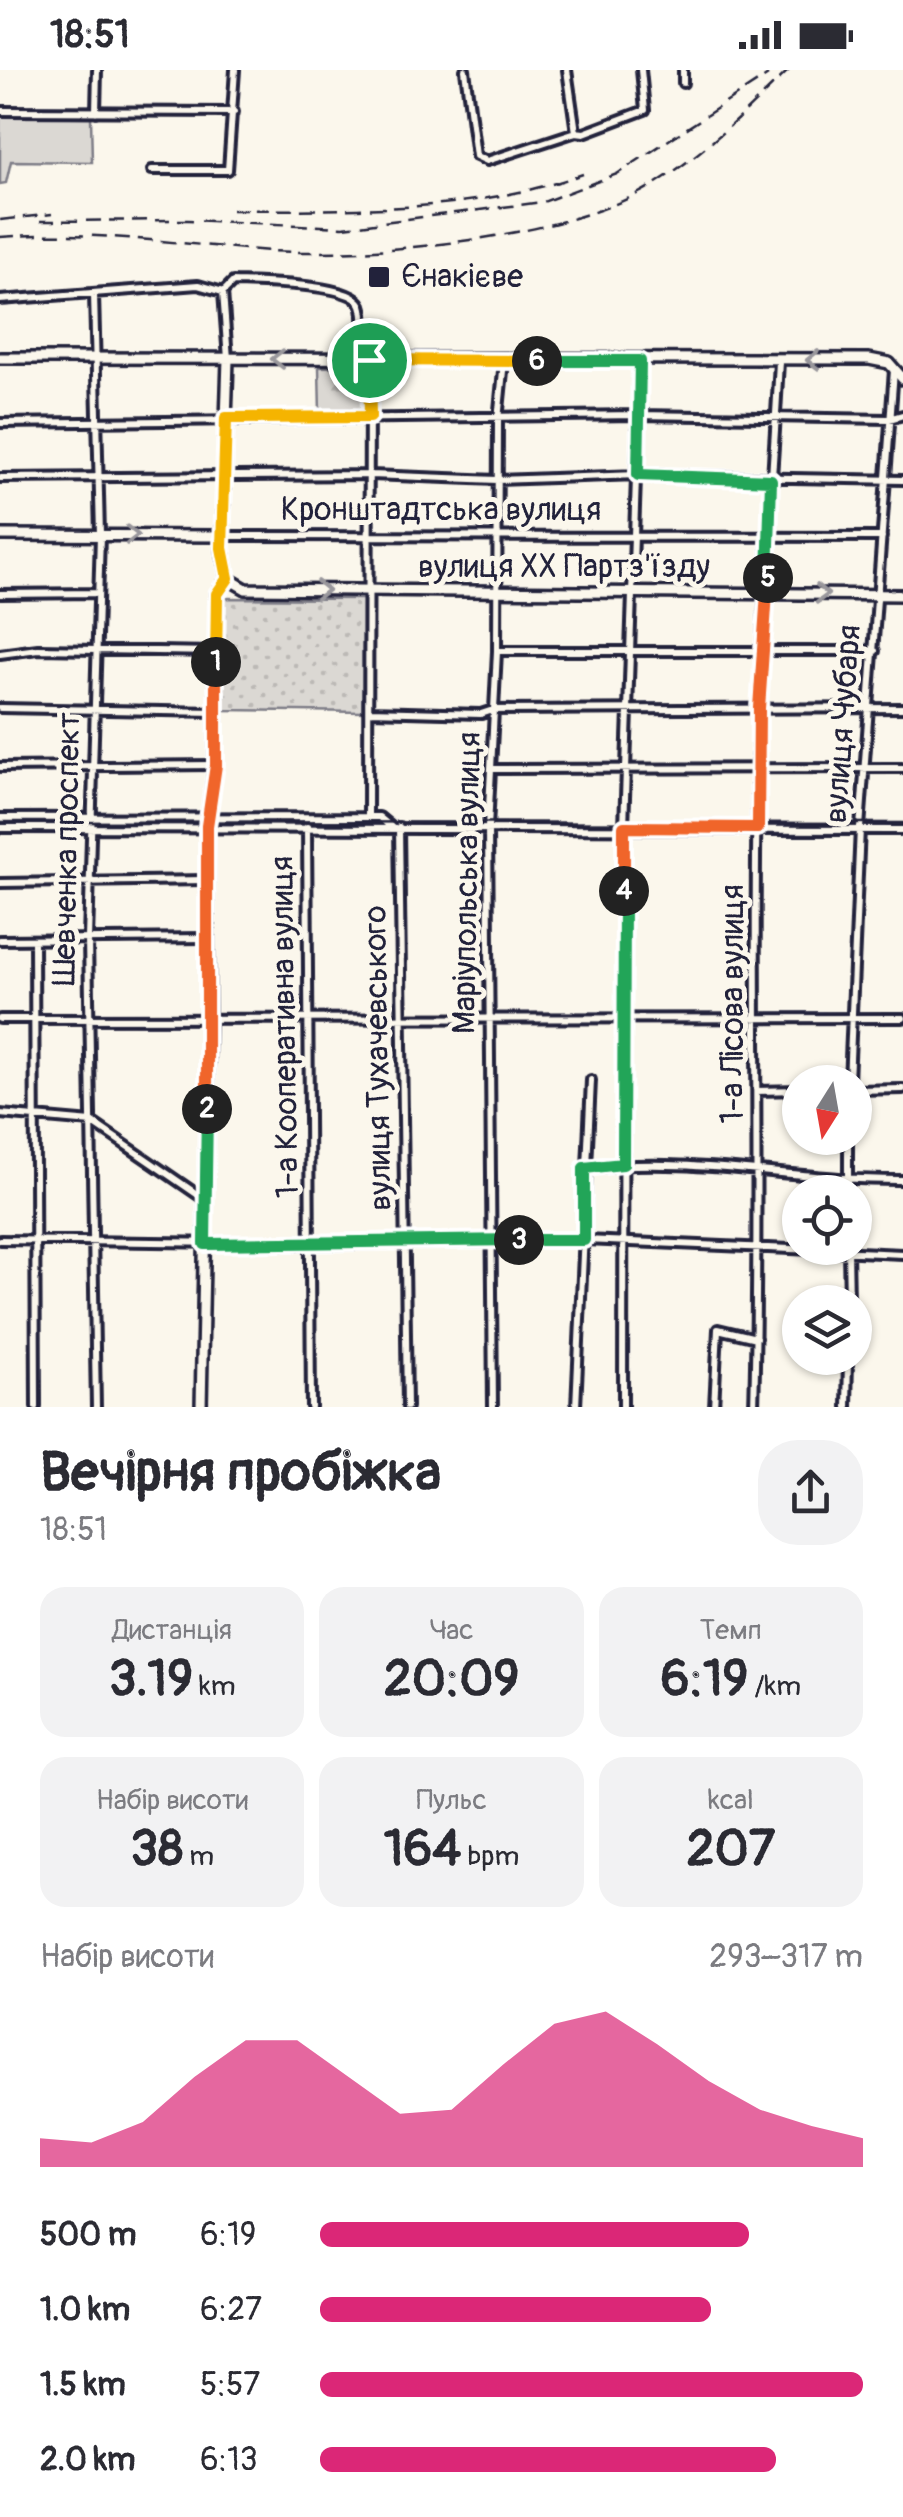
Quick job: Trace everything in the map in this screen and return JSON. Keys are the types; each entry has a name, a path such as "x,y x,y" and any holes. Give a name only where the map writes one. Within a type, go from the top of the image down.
{"street":[{"path":"96,112 97,70"},
{"path":"152,170 228,170 235,70"},
{"path":"465,70 480,159 496,159 576,132 584,133 645,110 641,70"},
{"path":"567,70 576,132"},
{"path":"683,70 683,83"},
{"path":"0,111 234,112"},
{"path":"201,1407 209,1022 207,880 216,765 217,594 228,578 222,536 228,359 224,292 233,282 318,288 354,297 361,306 370,417 368,817"},
{"path":"0,300 198,285 224,292"},
{"name":"Шевченка проспект","path":"94,294 100,535 88,939 96,1407"},
{"path":"0,358 879,360 903,379"},
{"name":"Маріупольська вулиця","path":"494,1407 489,1241 488,828 497,651 498,420 504,360"},
{"path":"624,1407 624,827 640,361"},
{"name":"1-а Лісова вулиця","path":"754,1407 759,1168 754,1019 759,708 779,361"},
{"name":"вулиця Чубаря","path":"850,1065 860,828 894,369"},
{"path":"0,423 100,418 889,419 903,415"},
{"path":"0,478 370,475 496,480 638,475 903,480"},
{"name":"Кронштадтська вулиця","path":"0,535 882,537"},
{"name":"вулиця XX Партз'їзду","path":"228,578 246,589 903,594"},
{"path":"0,594 98,592"},
{"path":"0,654 97,650 216,652"},
{"path":"497,651 874,651"},
{"path":"0,708 216,712"},
{"path":"370,711 481,714 493,710 628,708 903,708"},
{"path":"0,767 216,765"},
{"path":"491,769 903,768"},
{"path":"0,828 368,817 380,817 395,827"},
{"path":"0,818 92,823"},
{"path":"209,822 903,830"},
{"name":"1-а Кооперативна вулиця","path":"307,826 312,1022 311,1407"},
{"name":"вулиця Тухачевського","path":"395,827 408,1242 406,1407"},
{"path":"0,883 207,880"},
{"path":"0,940 206,938"},
{"path":"34,940 36,1407"},
{"path":"0,1019 400,1022 903,1018"},
{"path":"576,1407 591,1080"},
{"path":"872,1090 903,1089"},
{"path":"757,1090 782,1090"},
{"path":"0,1114 92,1122 204,1199"},
{"path":"584,1168 623,1164 759,1168 816,1175"},
{"path":"872,1179 903,1180"},
{"path":"0,1240 205,1244 584,1240 782,1246"},
{"path":"872,1252 903,1254"},
{"path":"714,1407 718,1328 756,1338"},
{"path":"847,1407 848,1375"}],"green space":[{"path":"0,116 91,117 92,162 11,161 6,183 0,184"},
{"path":"366,366 366,413 320,414 319,367"},
{"path":"221,598 364,599 365,712 223,710"}],"tram line":[{"path":"0,822 903,823"}],"railway":[{"path":"0,237 102,236 272,251 358,251 459,242 557,223 601,210 658,182 717,138 789,70"},
{"path":"40,221 188,220 343,227 543,202 617,174 768,75"},
{"path":"232,210 365,209 454,203 541,187 583,174"},
{"path":"0,220 52,214"}],"place":[{"name":"Єнакієве","path":"379,277"}],"route":[{"path":"369,360 640,361 638,475 771,480 759,708 758,828 624,827 623,1164 584,1168 584,1240 205,1244 207,826 211,823 216,765 217,594 228,578 222,548 226,418 370,417 369,360"}]}
